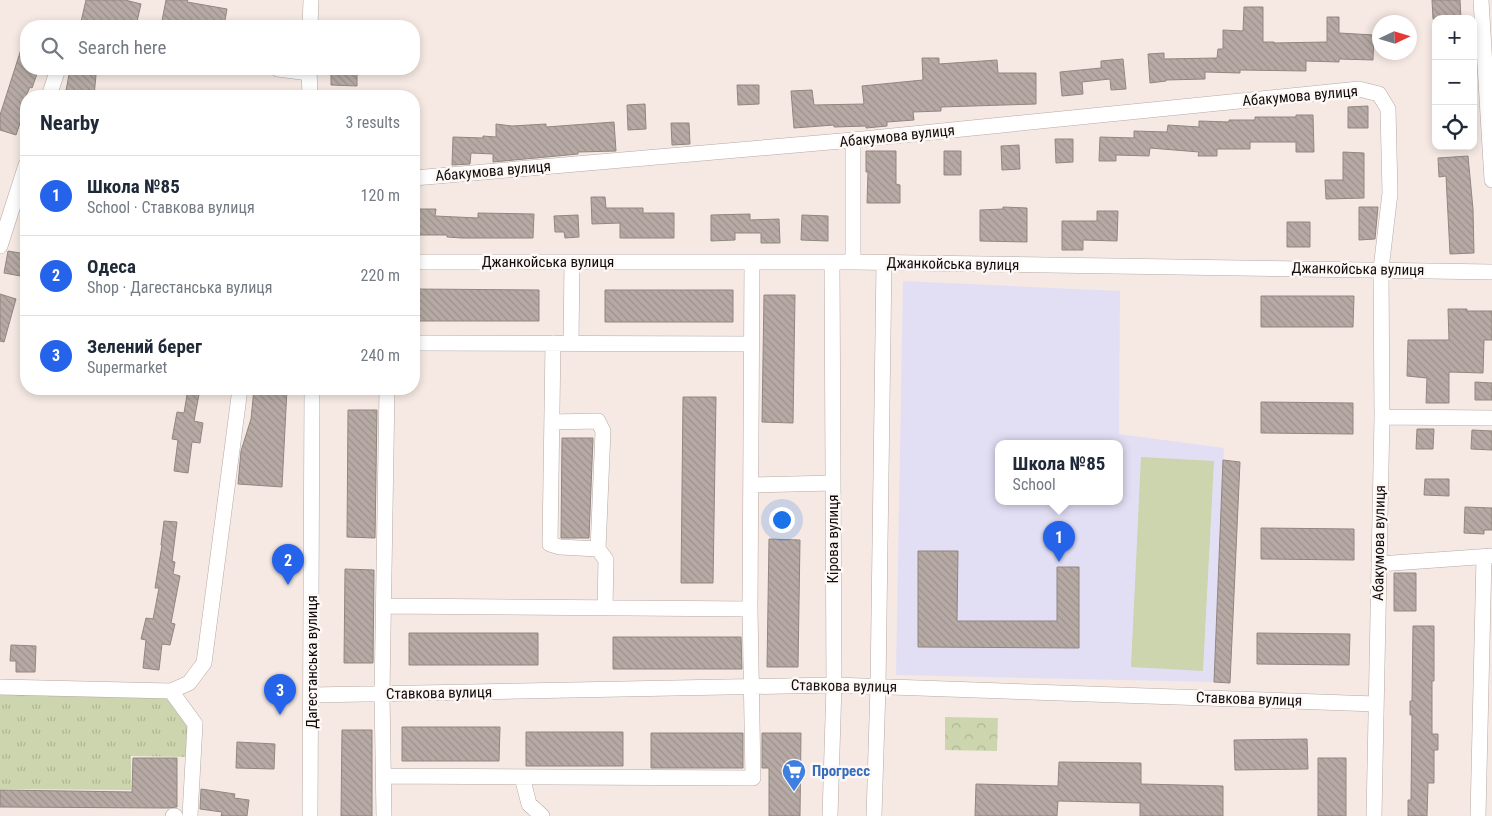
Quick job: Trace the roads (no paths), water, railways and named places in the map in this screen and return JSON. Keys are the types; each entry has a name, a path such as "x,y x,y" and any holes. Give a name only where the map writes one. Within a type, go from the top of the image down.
{"street":[{"path":"310,20 311,0"},
{"path":"1481,0 1492,180"},
{"path":"51,90 56,75"},
{"path":"309,75 310,90"},
{"name":"Абакумова вулиця","path":"420,177 853,140 1359,90 1379,94 1388,109 1390,192 1381,269 1382,417 1374,816"},
{"path":"853,140 853,262"},
{"path":"0,246 20,184"},
{"name":"Джанкойська вулиця","path":"420,262 853,262 1492,272"},
{"path":"571,343 572,262"},
{"path":"385,776 753,778 750,609 752,262"},
{"name":"Кірова вулиця","path":"830,816 834,684 832,262"},
{"path":"874,816 878,686 884,263"},
{"path":"420,343 752,344"},
{"path":"553,343 550,544 560,547 598,549"},
{"path":"0,687 171,691 190,683 204,663 239,395"},
{"name":"Дагестанська вулиця","path":"310,816 312,395"},
{"path":"384,816 385,776 382,694 387,395"},
{"path":"1382,417 1492,418"},
{"path":"552,422 598,422 603,431 598,549 606,560 604,608"},
{"path":"751,485 833,483"},
{"path":"1379,564 1488,556 1478,816"},
{"path":"384,606 750,609"},
{"name":"Ставкова вулиця","path":"312,695 834,684 1376,704"},
{"path":"171,691 195,724 190,816"},
{"path":"522,777 529,804 542,816"}],"place":[{"name":"Школа №85","path":"1059,562"},
{"name":"Одеса","path":"288,585"},
{"name":"Зелений берег","path":"280,715"},
{"name":"Прогресс","path":"794,792"}]}
